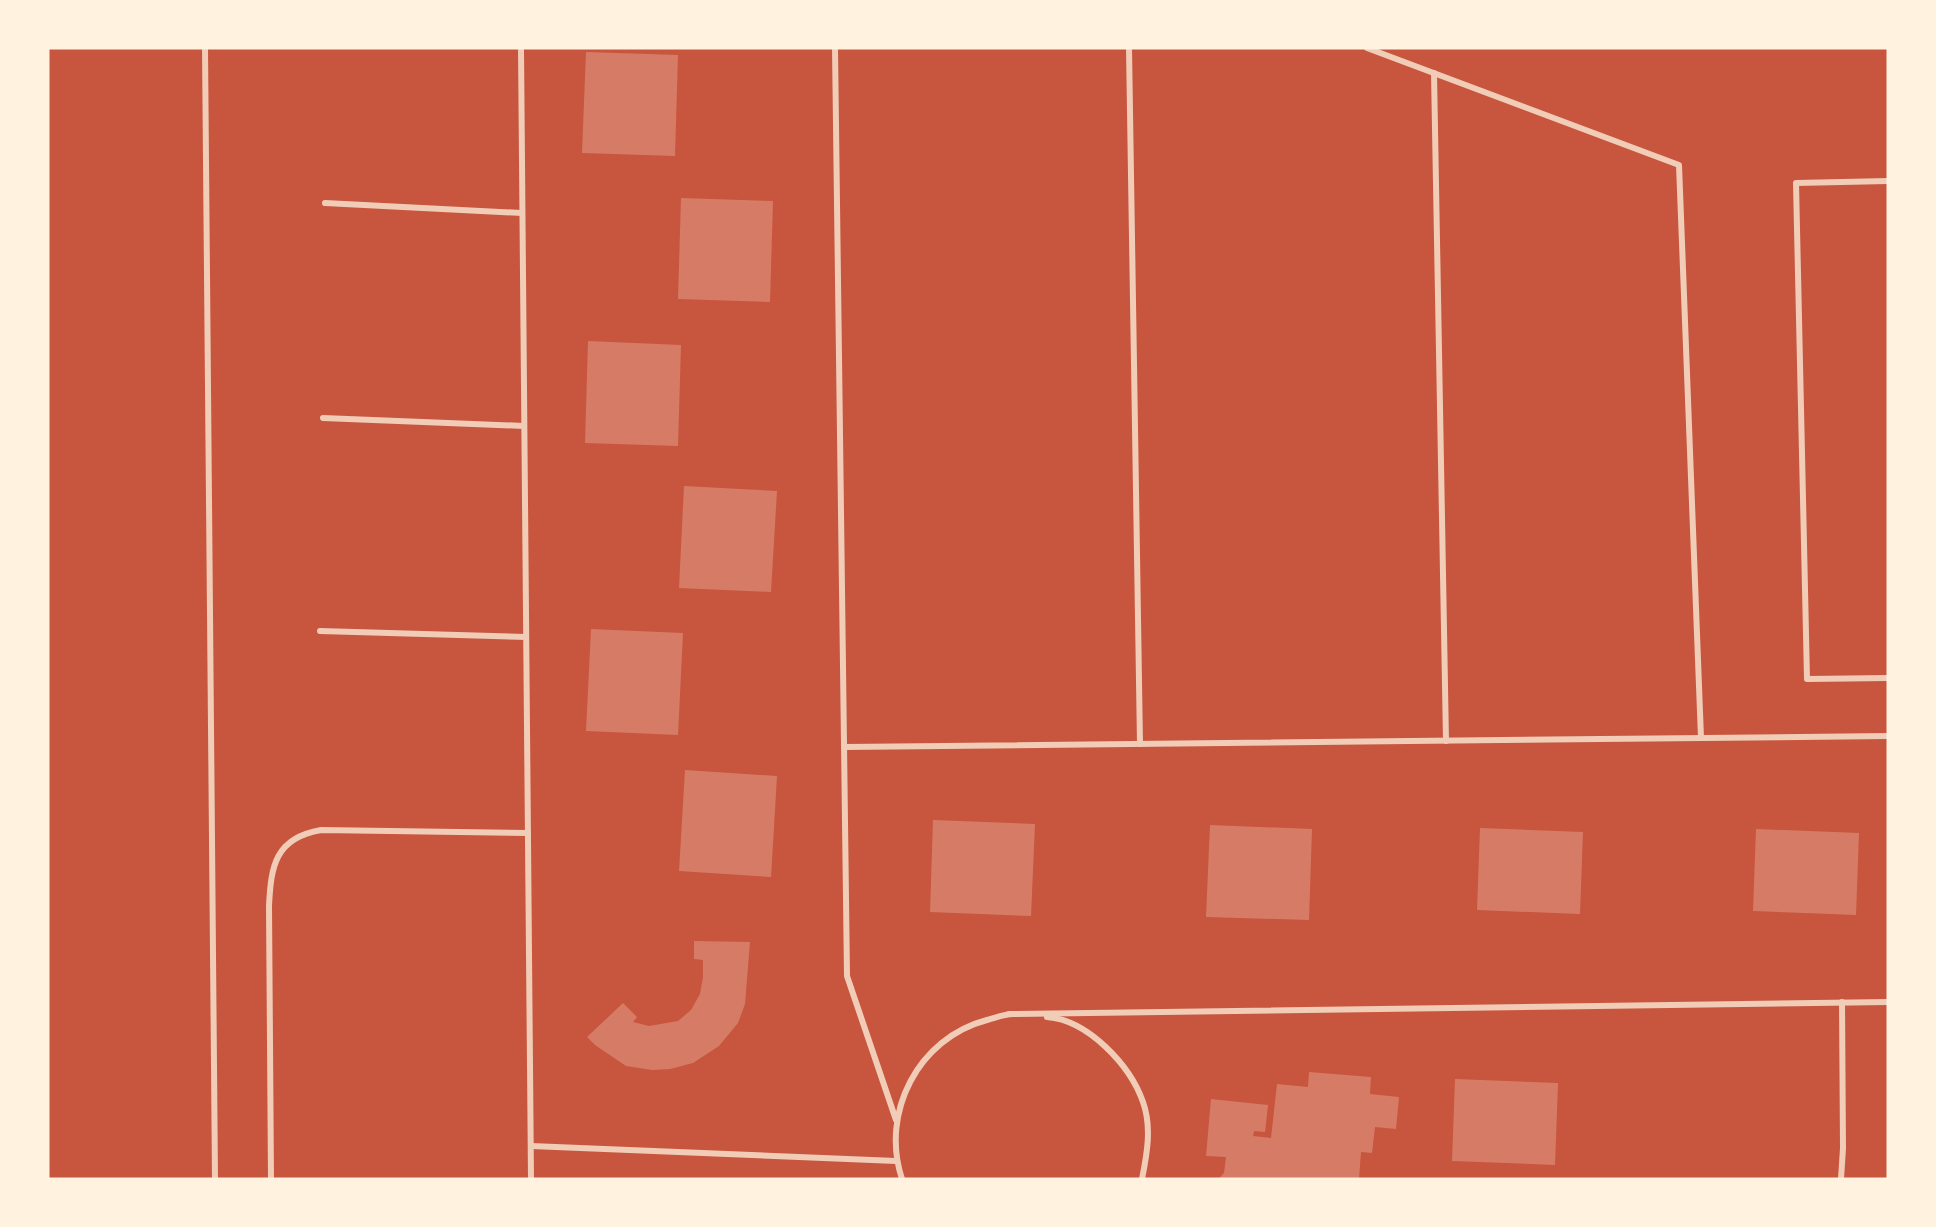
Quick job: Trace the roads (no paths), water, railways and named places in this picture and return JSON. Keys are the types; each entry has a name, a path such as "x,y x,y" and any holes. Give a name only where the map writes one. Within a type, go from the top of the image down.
{"street":[{"path":"205,48 215,1179"},
{"path":"521,48 531,1179"},
{"path":"835,48 847,976 896,1120"},
{"path":"1129,48 1140,744"},
{"path":"1367,48 1679,165 1701,738"},
{"path":"1434,73 1446,741"},
{"path":"1888,181 1796,183 1807,679 1888,678"},
{"path":"325,203 522,213"},
{"path":"324,418 524,426"},
{"path":"320,632 526,637"},
{"path":"844,747 1888,736"},
{"path":"271,1179 269,906 270,881 279,854 297,836 321,830 528,833"},
{"path":"1841,1179 1843,1148 1842,1002"},
{"path":"902,1179 896,1161 896,1120 908,1083 932,1050 968,1025 1010,1014 1888,1002"},
{"path":"1010,1014 1053,1017 1092,1034 1124,1064 1144,1102 1149,1145 1142,1179"},
{"path":"531,1146 896,1161"}]}
